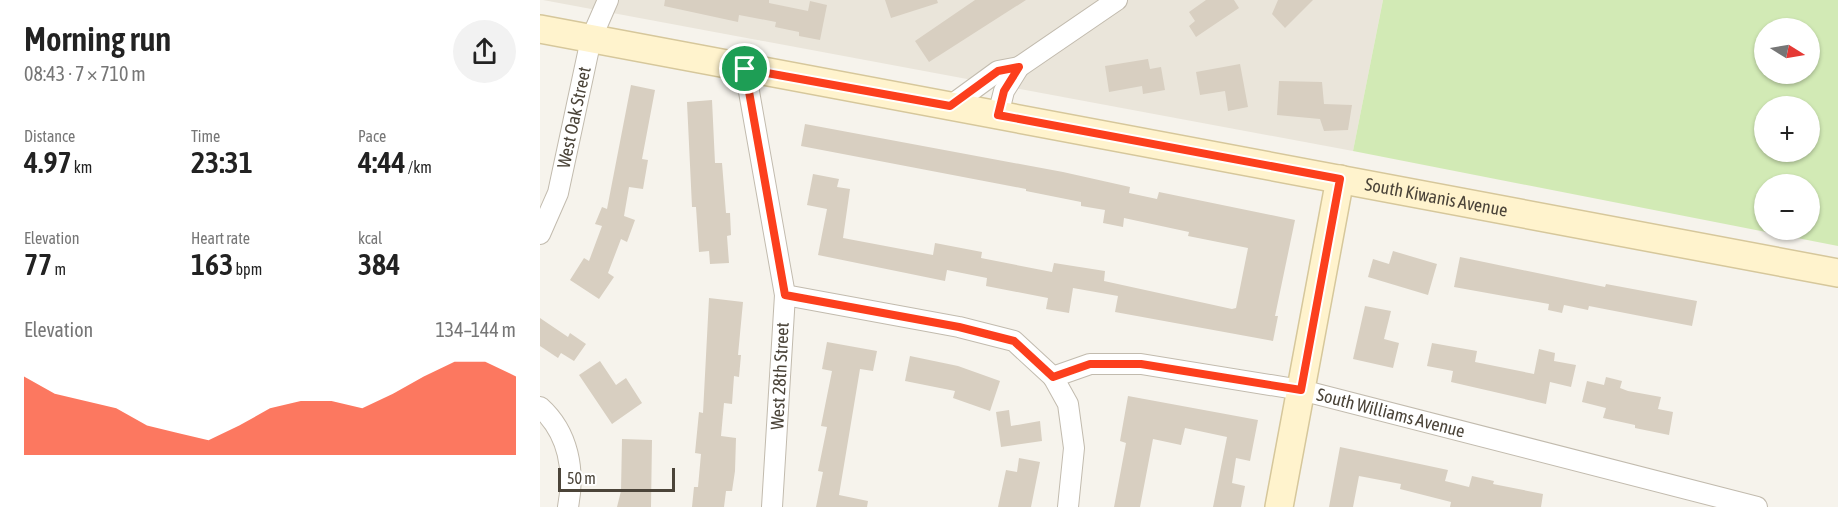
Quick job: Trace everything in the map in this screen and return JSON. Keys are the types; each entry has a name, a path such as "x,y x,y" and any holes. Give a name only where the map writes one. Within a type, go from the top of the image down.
{"main road":[{"name":"South Kiwanis Avenue","path":"540,29 1838,273"},
{"path":"1279,507 1340,179"}],"street":[{"name":"West Oak Street","path":"540,234 558,193 591,39 608,0"},
{"path":"950,106 998,71 1019,67 1117,0"},
{"path":"998,115 1004,91 1019,67"},
{"name":"West 28th Street","path":"745,69 785,295 772,507"},
{"path":"785,295 959,327 1014,341 1053,377 1068,404 1074,448 1068,507"},
{"name":"South Williams Avenue","path":"1053,377 1090,364 1141,364 1301,390 1757,507"},
{"path":"540,407 567,445 572,486 568,507"}],"shaded area":[{"path":"543,0 1383,0 1353,151"}],"green space":[{"path":"1383,0 1838,0 1838,246 1807,240 1820,240 1820,174 1754,174 1754,230 1353,151"}],"building":[{"path":"665,0 769,0 769,3 808,11 810,1 827,5 820,40 799,36 799,32 775,27 776,22 739,15 738,22 664,6"},
{"path":"885,0 937,0 938,3 891,18"},
{"path":"975,0 1026,0 929,62 915,41"},
{"path":"1206,0 1234,0 1239,8 1196,37 1189,26 1195,21 1189,12"},
{"path":"1278,0 1313,0 1285,28 1272,14"},
{"path":"1148,59 1150,69 1161,67 1165,90 1143,94 1142,86 1109,92 1105,66"},
{"path":"1240,64 1248,107 1228,111 1225,91 1200,95 1196,72"},
{"path":"1279,81 1322,82 1324,104 1352,105 1348,130 1324,131 1320,119 1277,115"},
{"path":"631,85 655,90 642,159 648,160 643,189 629,187 624,216 635,220 627,242 621,239 608,273 614,277 599,299 570,280 584,258 589,261 602,226 595,224 602,207 607,209"},
{"path":"712,100 715,163 722,163 726,213 730,213 731,235 727,236 729,263 710,264 709,251 699,252 696,207 692,207 687,102"},
{"path":"805,124 1063,172 1130,187 1129,193 1157,199 1159,192 1295,220 1275,316 1278,316 1273,341 1115,312 1118,296 1073,288 1069,313 1046,309 1048,298 986,286 987,278 947,270 945,281 818,255 827,209 807,205 813,174 839,179 837,187 850,189 843,238 933,255 935,243 982,252 981,258 1052,272 1054,263 1105,271 1104,281 1232,309 1236,308 1248,248 1188,236 1189,232 1124,218 1123,227 1103,223 1105,210 1081,206 1081,202 1026,191 1026,189 801,146"},
{"path":"1393,251 1437,264 1428,295 1368,277 1373,259 1389,264"},
{"path":"1460,257 1605,287 1606,284 1697,301 1692,326 1589,306 1588,310 1564,305 1562,313 1548,310 1549,304 1454,287"},
{"path":"709,298 743,302 738,355 741,355 739,377 734,376 732,404 724,403 721,436 736,438 735,471 732,491 726,491 724,507 692,507 694,487 698,487 701,454 695,453 699,412 703,413"},
{"path":"1365,306 1391,311 1384,339 1399,343 1393,368 1353,359"},
{"path":"540,318 568,337 570,333 586,344 574,361 561,353 558,358 540,346"},
{"path":"827,342 877,351 873,371 860,369 839,495 868,501 867,507 816,507 823,472 818,471 827,427 821,426 832,371 822,369"},
{"path":"1432,343 1477,351 1475,362 1534,374 1539,349 1555,353 1554,361 1576,365 1571,387 1550,382 1546,404 1451,382 1453,371 1427,366"},
{"path":"910,356 958,366 1000,381 990,411 953,398 955,391 905,381"},
{"path":"600,361 616,385 626,378 642,403 612,424 579,375"},
{"path":"1606,377 1622,381 1620,388 1628,391 1661,397 1658,409 1673,412 1669,435 1603,418 1606,408 1582,402 1587,381 1604,385"},
{"path":"1128,396 1258,420 1250,461 1236,458 1232,483 1245,486 1241,507 1213,507 1227,437 1185,428 1181,445 1153,439 1140,507 1114,507 1126,443 1120,441"},
{"path":"1009,410 1011,426 1040,421 1042,441 1001,447 996,412"},
{"path":"622,439 652,440 651,507 617,507 621,491"},
{"path":"1340,447 1448,470 1445,481 1469,487 1472,476 1494,481 1493,484 1543,494 1541,507 1450,507 1451,502 1400,489 1401,484 1359,476 1353,507 1329,507"},
{"path":"1019,458 1040,462 1031,507 998,507 1006,470 1017,472"}],"route":[{"path":"1019,67 1004,91 998,115 1340,179 1301,390 1141,364 1090,364 1053,377 1014,341 984,332 785,295 745,69 950,106 998,71 1019,67"}]}
